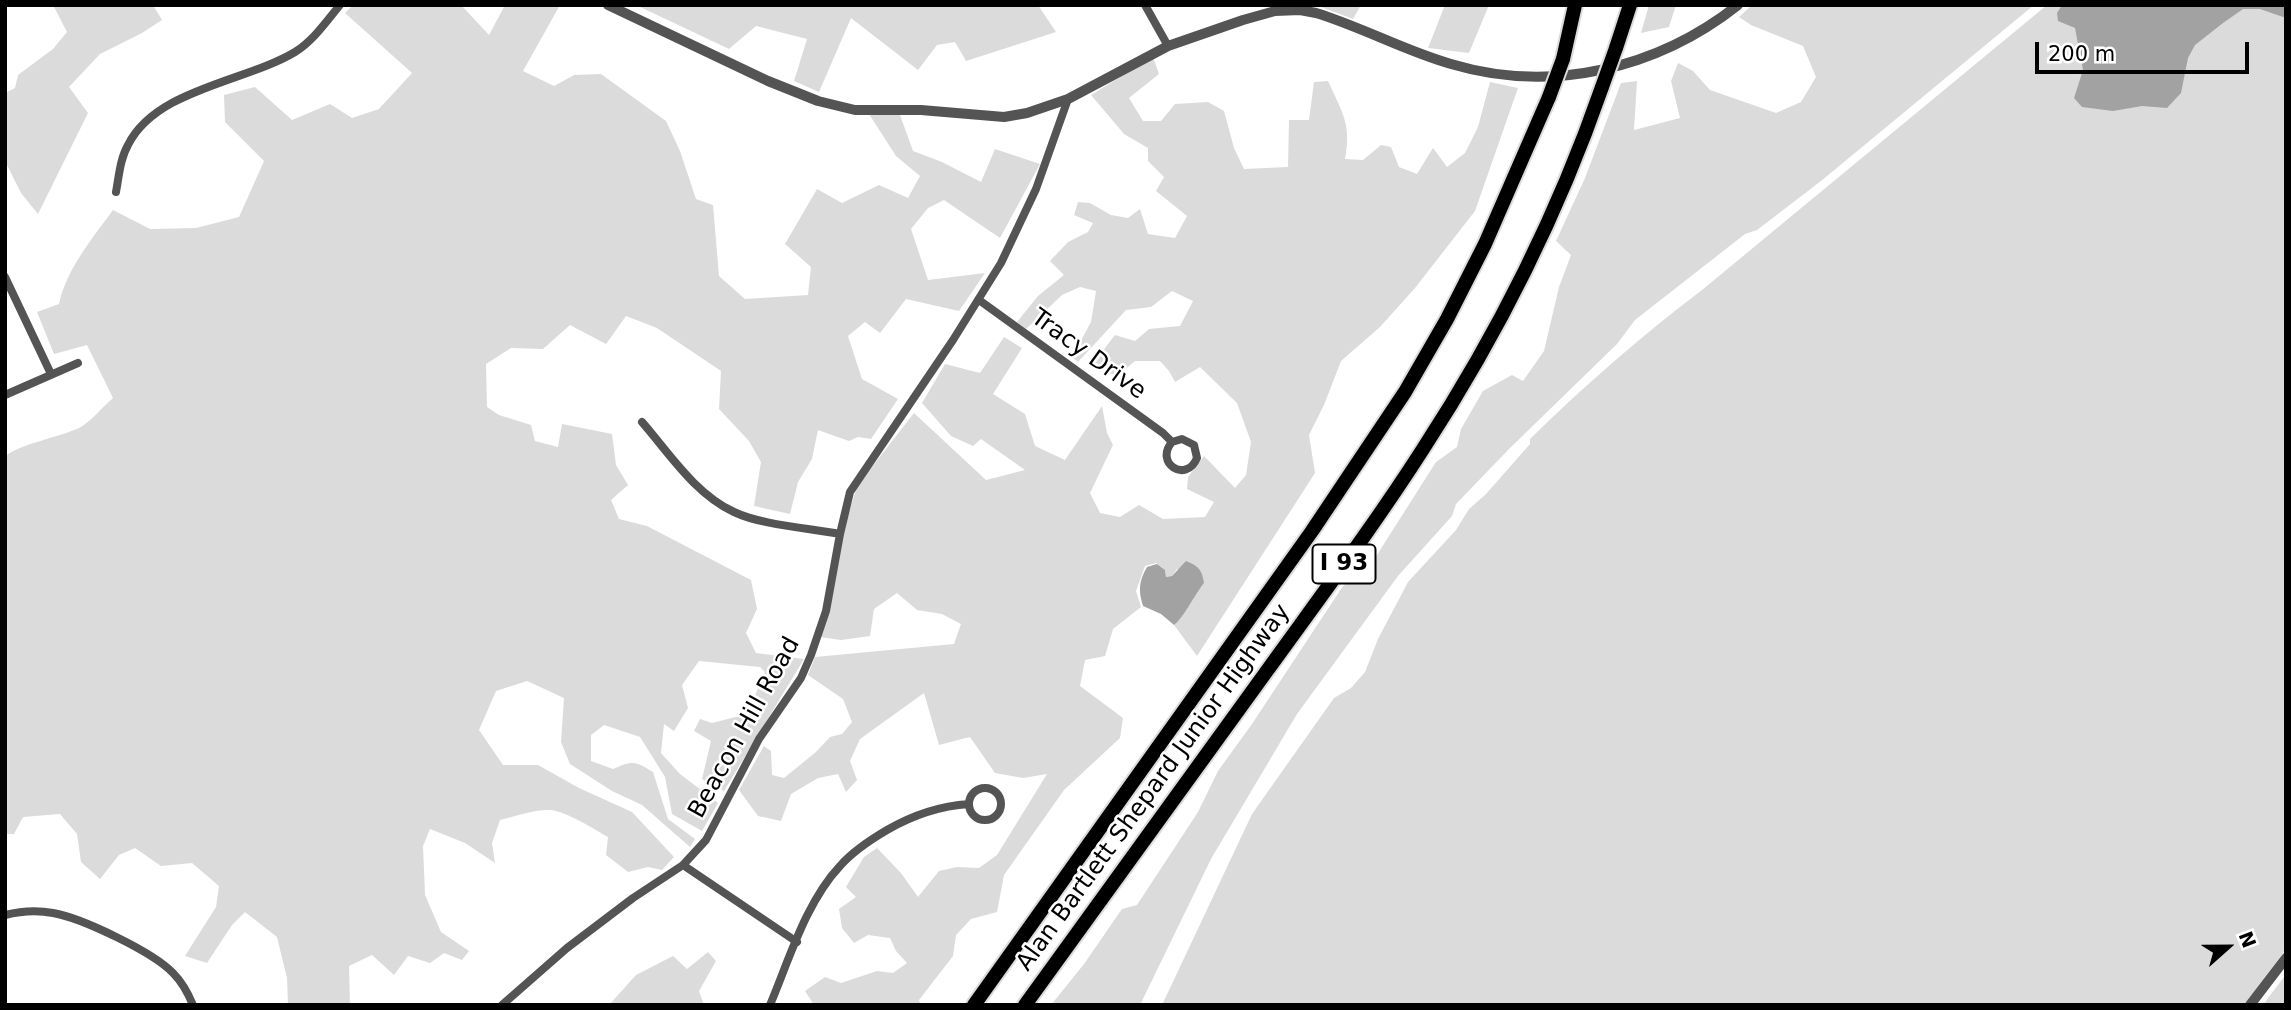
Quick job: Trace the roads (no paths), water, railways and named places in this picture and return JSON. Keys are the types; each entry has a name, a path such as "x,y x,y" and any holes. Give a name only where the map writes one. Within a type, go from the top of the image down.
{"highway":[{"name":"Alan Bartlett Shepard Junior Highway","path":"974,1005 1328,508 1405,392 1447,319 1485,244 1549,97 1563,59 1575,5"},
{"name":"Alan Bartlett Shepard Junior Highway","path":"1025,1005 1366,534 1424,448 1476,361 1525,268 1567,176 1630,5"}],"street":[{"path":"117,192 121,162 127,146 147,120 175,102 293,53 312,38 340,5"},
{"path":"608,5 768,81 818,101 879,111 921,110 1004,117 1027,113 1068,99 1168,46 1275,10 1300,10 1332,18 1464,68 1513,76 1552,76 1604,70 1652,55 1697,34 1738,5"},
{"path":"1145,5 1168,46"},
{"name":"Beacon Hill Road","path":"502,1005 567,948 632,898 683,865 705,840 759,739 801,678 826,611 846,505 856,481 979,300 1020,225 1044,168 1068,99"},
{"path":"5,277 51,374"},
{"name":"Tracy Drive","path":"979,300 1160,430 1172,443"},
{"path":"5,394 78,363"},
{"path":"642,422 695,485 724,507 747,517 840,534"},
{"path":"984,788 996,793 1000,802 999,812 988,820 974,817 969,804 974,792 984,788"},
{"path":"770,1005 822,889 853,853 881,834 914,817 947,806 969,804"},
{"path":"683,865 797,942"},
{"path":"5,915 31,911 56,913 73,918 137,948 174,974 193,1005"},
{"path":"2250,1005 2286,958"}]}
